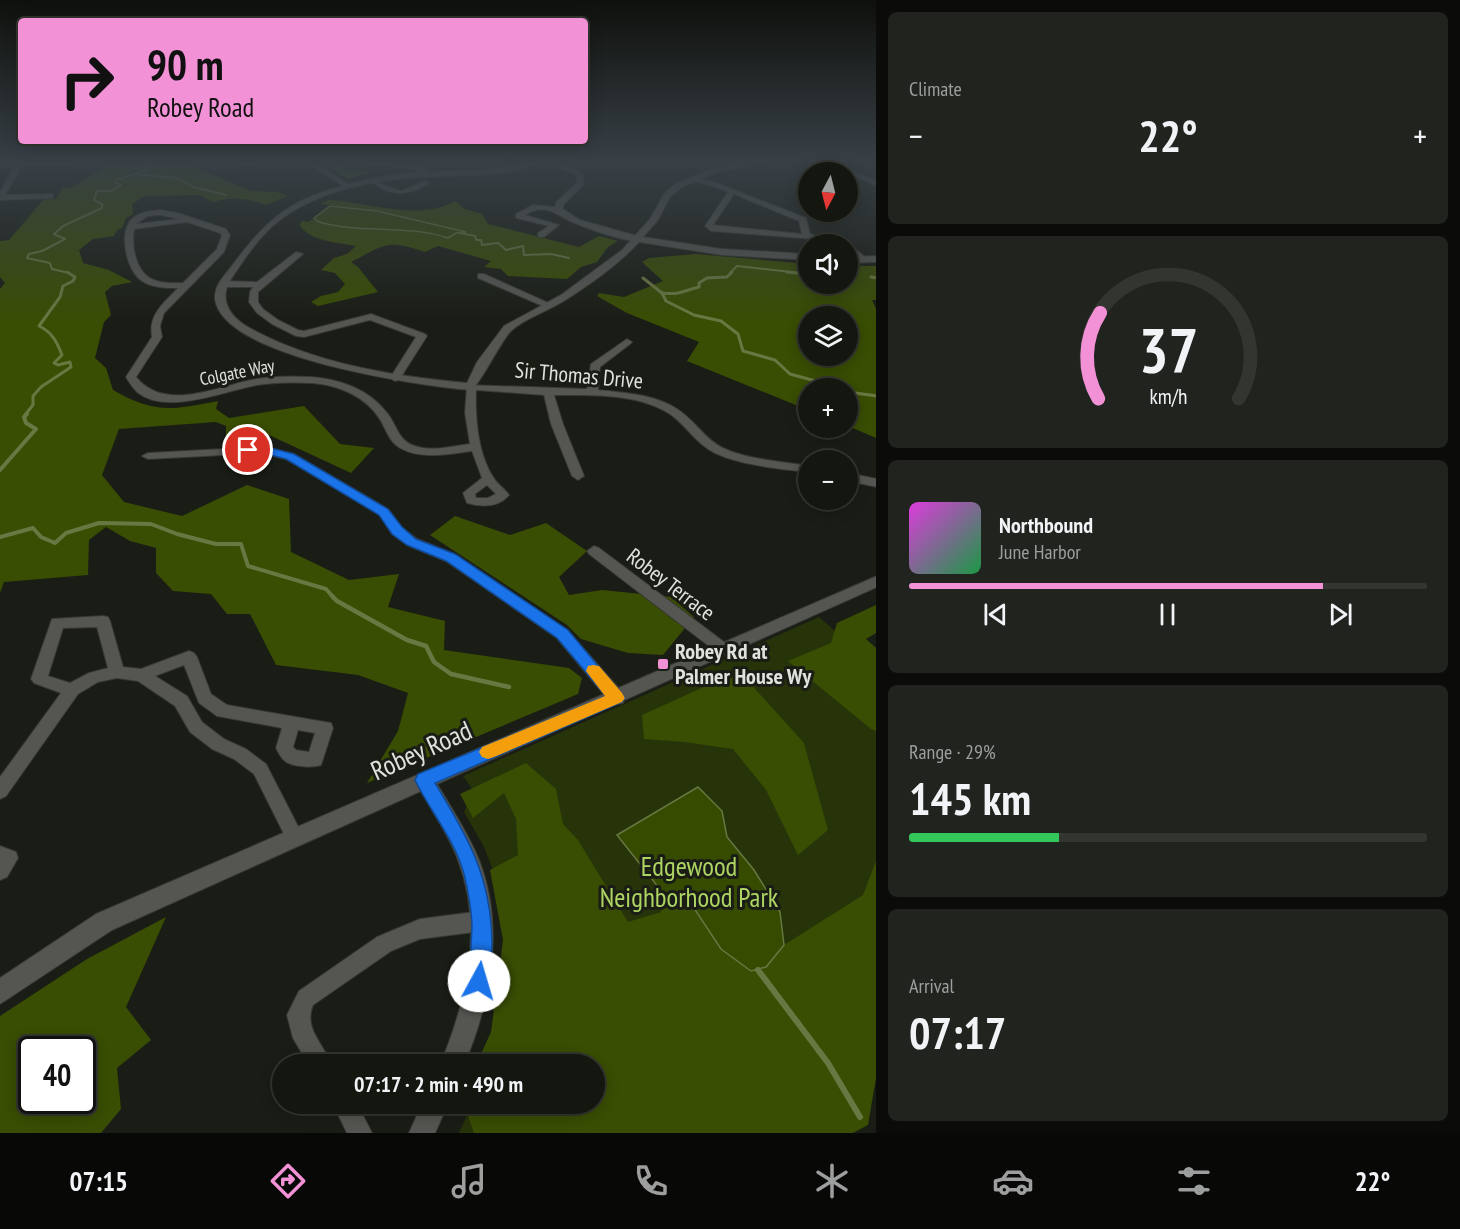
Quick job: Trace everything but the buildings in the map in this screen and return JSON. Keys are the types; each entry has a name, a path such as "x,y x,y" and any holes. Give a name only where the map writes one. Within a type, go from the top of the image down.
{"street":[{"path":"281,215 263,228 223,284 220,300 226,315 232,322 268,340 323,362 395,378 471,387"},
{"path":"521,215 519,216 555,225 541,235"},
{"path":"565,215 597,230 638,239 722,252 798,256"},
{"path":"488,479 475,447 469,418 471,387 483,362 508,328 564,297 606,267 638,239 657,215"},
{"path":"715,215 709,226 714,229 798,235"},
{"path":"790,215 803,220 806,234"},
{"name":"Colgate Way","path":"184,286 159,284 144,279 135,267 131,256 131,227 187,220 223,231 226,235 221,250 160,312 155,326 157,337 131,377 136,388 153,396 183,400 259,382 313,380 333,383 366,398 385,416 392,434 402,445 415,450 429,451 475,447"},
{"path":"298,254 259,285 254,292 253,302 260,311 296,333 304,334 371,317 422,336 395,378"},
{"path":"858,258 876,259"},
{"path":"481,276 548,305"},
{"path":"223,284 259,285"},
{"path":"592,392 595,366 627,342"},
{"name":"Sir Thomas Drive","path":"471,387 548,393 592,392 646,399 673,411 705,443 733,456 798,467"},
{"path":"548,393 557,424 578,476"},
{"path":"148,456 263,450 290,456 384,512 397,531 412,542 460,563 562,634 617,698"},
{"path":"858,479 876,483"},
{"name":"Robey Terrace","path":"594,551 723,649"},
{"name":"Robey Road","path":"0,992 104,922 424,780 617,698 645,683 876,581"},
{"path":"72,690 39,679 57,623 103,621 117,672"},
{"path":"141,675 189,657 205,698 224,711 292,722"},
{"path":"0,791 72,690 94,677 117,672 141,675 181,701 196,727 218,744 240,754 260,769 295,838"},
{"path":"424,780 456,834 473,872 482,921 482,964 472,1013 457,1054"},
{"path":"0,855 9,858 0,872"},
{"path":"315,1054 301,1030 298,1015 306,998 384,944 420,929 482,921"},
{"path":"350,1114 360,1133"},
{"path":"422,1133 431,1114"}],"green space":[{"name":"Edgewood Neighborhood Park","path":"819,617 876,667 876,1035 797,1133 459,1133 468,1114 605,1114 605,1054 585,1054 507,962 498,883 484,847 464,812 474,791 463,776"}],"shaded area":[{"path":"30,215 131,215 126,218 122,228 117,230 114,236 93,239 79,250 83,263 109,270 132,282 112,286 105,292 111,315 104,322 95,358 106,368 113,390 141,403 164,408 218,401 216,409 229,418 304,406 340,444 374,448 351,473 269,435 226,440 226,426 216,422 119,429 102,475 124,502 182,516 247,485 289,499 291,552 349,580 399,574 388,607 445,621 444,650 569,668 582,678 578,694 367,783 398,731 408,693 358,675 276,665 250,614 227,614 211,594 173,591 156,573 156,548 130,541 106,527 89,540 88,575 4,582 0,593 0,289 5,283 0,277 0,241 9,240"},
{"path":"318,215 393,215 466,232 456,233 448,238 416,231 335,226 319,222 314,218"},
{"path":"393,215 483,215 488,224 579,247 599,236 618,241 608,247 597,262 581,267 567,279 508,276 501,269 484,267 491,261 438,246 425,252 402,246 386,245 351,262 358,267 378,292 318,306 311,302 321,296 338,292 345,284 335,273 321,270 334,258 347,254 356,246 311,235 300,226 301,221 309,222 314,218 319,222 334,226 431,232 448,238 456,233 465,232"},
{"path":"696,254 798,263 798,294 858,294 858,266 876,266 876,300 872,300 876,309 876,438 858,430 858,378 798,378 798,406 687,361 699,342 627,313 597,296 599,293 624,297 663,281 642,262 649,258"},
{"path":"455,516 510,535 546,523 587,551 559,577 569,595 602,590 671,597 694,617 663,655 628,653 581,639 567,625 430,535"},
{"path":"876,605 876,633 866,639 876,648 876,731 788,661 831,643 837,623"},
{"path":"730,675 747,680 804,743 828,830 798,855 766,790 733,749 644,739 642,715"},
{"path":"526,763 556,789 563,824 578,840 628,922 661,912 662,892 694,908 721,949 751,971 784,945 863,895 876,861 876,1078 868,1125 853,1133 474,1133 467,1114 605,1114 605,1054 481,1054 491,1032 503,940 490,870 518,855 516,819 504,793 473,818 460,794"},
{"path":"698,787 722,811 727,837 754,870 780,912 784,945 766,967 751,971 721,949 694,908 662,892 617,835"},
{"path":"166,917 126,1007 151,1040 117,1068 121,1109 101,1133 0,1133 0,1016 87,959"}],"waterway":[{"path":"68,273 52,269 50,263 27,258 29,254 42,251 65,239 54,234 63,226 87,215"},
{"path":"460,233 475,236 476,240 481,240 482,245 498,243 506,250 523,246 524,255 551,254 569,258"},
{"path":"730,273 737,266 798,273"},
{"path":"662,293 678,293 699,287 699,283 707,278 727,277 732,272"},
{"path":"787,272 798,273"},
{"path":"25,415 33,405 33,396 41,387 71,367 70,362 58,365 54,363 62,355 60,350 51,334 39,326 60,297 63,286 73,281 75,277 68,273"},
{"path":"871,277 876,278"},
{"path":"643,278 662,293"},
{"path":"662,293 666,301 694,315 721,321 738,334 743,351 775,360 790,374 805,378"},
{"path":"858,393 876,396"},
{"path":"0,470 36,429 26,423 24,417 27,414"},
{"path":"0,537 33,528 41,537 55,543 66,533 99,523 151,524 177,534 216,544 241,544 248,566 326,589 334,598"},
{"path":"334,598 407,640 426,646 434,662 451,674 509,687"},
{"path":"758,970 828,1063 860,1117"}],"slow traffic":[{"path":"488,752 617,698 593,671"}],"place":[{"name":"Robey Rd at Palmer House Wy","path":"663,664"}],"route":[{"path":"248,450 263,450 290,456 384,512 397,531 412,542 451,558 470,569 562,634 617,698 424,780 456,834 473,872 482,921 482,964 479,981"}]}
